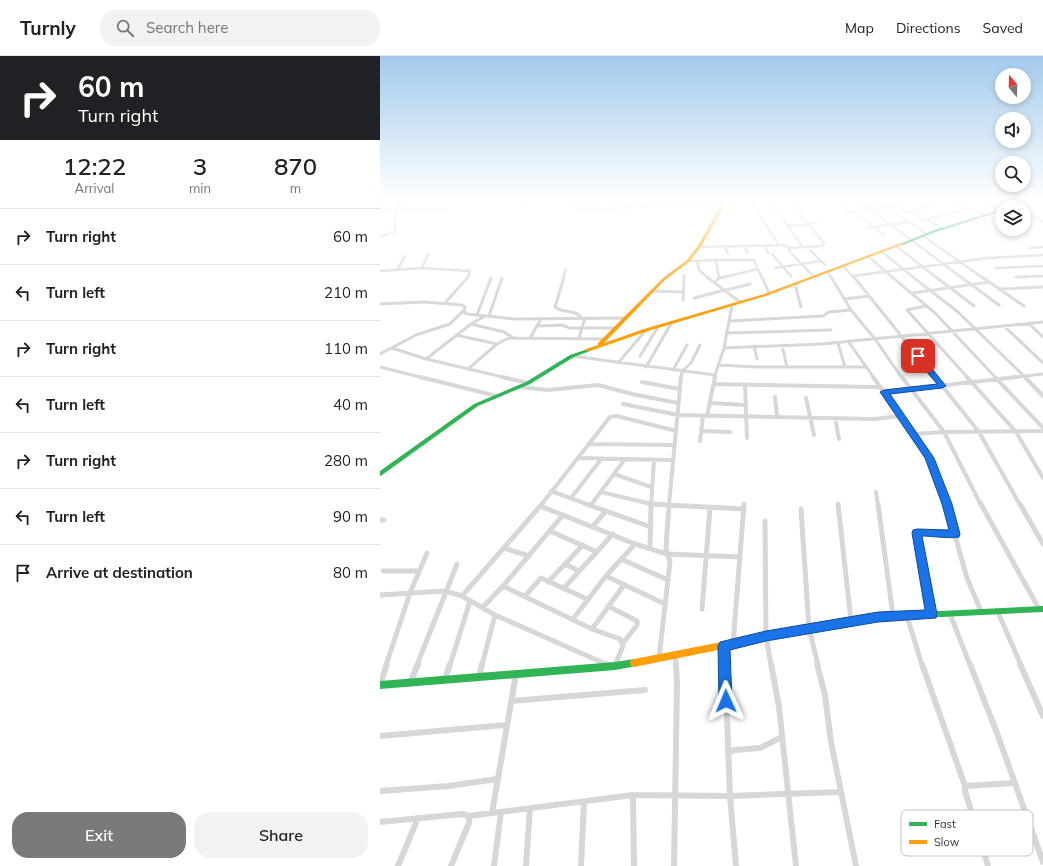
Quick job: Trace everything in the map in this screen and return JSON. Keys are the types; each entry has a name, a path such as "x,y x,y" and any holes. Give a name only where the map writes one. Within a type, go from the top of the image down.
{"street":[{"path":"597,346 627,318 652,291 676,269 688,262 705,236"},
{"path":"773,236 779,245"},
{"path":"795,236 803,247"},
{"path":"788,248 824,244 817,236"},
{"path":"906,236 942,264 999,305"},
{"path":"380,474 468,410 528,383 572,356 646,330 732,305 815,278 881,250 922,236"},
{"path":"926,236 958,261 1024,306"},
{"path":"699,247 786,245 791,253 815,278"},
{"path":"895,245 974,306"},
{"path":"745,246 747,253"},
{"path":"765,246 791,276"},
{"path":"725,247 728,254"},
{"path":"1030,248 1043,247"},
{"path":"810,250 825,264"},
{"path":"881,250 976,328 1043,396"},
{"path":"422,268 428,254"},
{"path":"853,276 958,261 1043,255"},
{"path":"397,270 405,256"},
{"path":"868,256 926,306 998,379 1043,429"},
{"path":"688,262 751,259 755,262 769,293"},
{"path":"716,260 719,278"},
{"path":"697,261 699,270 740,302"},
{"path":"775,268 821,261"},
{"path":"843,266 853,276 979,432 1043,544"},
{"path":"996,268 1043,266"},
{"path":"380,271 422,268 470,271 468,278 444,304"},
{"path":"566,269 555,307 558,309 575,311 584,318"},
{"path":"715,283 719,278 758,269"},
{"path":"427,553 410,593 380,684 410,683 612,666 659,659 810,628 893,616 1041,609 996,533 944,432 911,390 875,339 851,310 828,272"},
{"path":"683,300 682,292 684,275"},
{"path":"1016,277 1043,276"},
{"path":"478,315 491,278"},
{"path":"426,359 471,324 487,316 502,278"},
{"path":"912,293 989,282"},
{"path":"694,298 750,284"},
{"path":"795,284 801,307"},
{"path":"999,289 1043,287"},
{"path":"652,291 682,292"},
{"path":"845,299 869,296"},
{"path":"380,304 424,302 462,305 465,307 464,312 467,314 515,319 627,318"},
{"path":"700,441 705,416 710,404 715,375 724,348 732,305"},
{"path":"926,306 907,310 1016,432 1043,478"},
{"path":"380,354 416,335 450,324 464,310"},
{"path":"729,321 823,316 829,312 851,310"},
{"path":"579,338 584,318"},
{"path":"530,338 541,319"},
{"path":"646,367 672,322"},
{"path":"724,348 848,342 1043,322"},
{"path":"1028,323 1043,337"},
{"path":"471,324 504,332 512,337"},
{"path":"537,326 562,325 570,328 617,328"},
{"path":"1004,326 1043,363"},
{"path":"640,356 658,327"},
{"path":"618,363 646,330"},
{"path":"726,333 831,330"},
{"path":"456,335 497,344"},
{"path":"468,369 497,344 512,337 606,339"},
{"path":"838,342 845,367"},
{"path":"848,342 914,434 929,458 936,473 967,578 981,611"},
{"path":"673,370 687,345"},
{"path":"782,345 787,367"},
{"path":"659,659 670,562 666,548 672,460 678,416 679,389 682,371 691,363 700,346"},
{"path":"754,346 757,359"},
{"path":"392,348 426,359 528,383"},
{"path":"572,356 715,375"},
{"path":"719,365 867,367"},
{"path":"380,367 498,396"},
{"path":"714,384 911,390 1043,374"},
{"path":"642,382 679,389"},
{"path":"519,387 548,390 598,385 632,394 678,403"},
{"path":"745,385 747,438"},
{"path":"775,397 777,417"},
{"path":"806,398 809,418 814,435"},
{"path":"623,404 678,416 874,419 900,416"},
{"path":"710,404 745,405"},
{"path":"462,596 540,506 610,417 614,416 676,431"},
{"path":"835,418 839,439"},
{"path":"914,434 944,432 1016,432 1043,429"},
{"path":"702,431 730,432"},
{"path":"588,444 674,445"},
{"path":"579,458 672,460"},
{"path":"571,498 602,458"},
{"path":"591,505 625,459"},
{"path":"650,548 651,487 654,460"},
{"path":"614,474 651,487"},
{"path":"551,491 651,527"},
{"path":"601,492 651,504 669,506 710,508 744,507 733,644"},
{"path":"876,492 893,616"},
{"path":"838,504 850,622"},
{"path":"540,506 635,544 667,554 740,557"},
{"path":"702,609 710,508"},
{"path":"801,509 810,628 825,695 840,792 856,866"},
{"path":"593,526 606,511"},
{"path":"483,606 503,586 563,515"},
{"path":"765,521 766,636 779,707 796,866"},
{"path":"550,531 597,552"},
{"path":"932,614 917,533 936,532 955,534"},
{"path":"564,588 613,534"},
{"path":"573,619 587,598 635,544"},
{"path":"548,582 583,545"},
{"path":"504,548 529,556"},
{"path":"621,559 668,580"},
{"path":"410,683 445,591 457,564"},
{"path":"565,564 579,571"},
{"path":"383,571 419,571"},
{"path":"606,576 666,604"},
{"path":"525,596 539,579 542,578 548,582 587,598"},
{"path":"592,629 624,585"},
{"path":"503,586 592,629 620,639 623,644"},
{"path":"380,595 430,590 445,591 462,596 470,602 483,606 495,616 524,626 558,643 612,666"},
{"path":"445,679 470,602"},
{"path":"608,606 637,622 637,625 623,644 612,666"},
{"path":"997,610 1043,716"},
{"path":"950,614 998,733 1024,810"},
{"path":"479,676 495,616"},
{"path":"907,616 925,673 965,786 971,810"},
{"path":"724,646 730,796 736,866"},
{"path":"674,866 677,684 675,655"},
{"path":"492,813 516,673"},
{"path":"510,701 645,690"},
{"path":"380,736 506,725"},
{"path":"728,752 735,749 754,750 767,746 782,737"},
{"path":"380,791 448,786 497,779"},
{"path":"965,786 1015,784"},
{"path":"380,822 462,814 470,816 633,796 730,796 840,792"},
{"path":"633,796 634,866"},
{"path":"581,866 584,802"},
{"path":"526,866 530,808"},
{"path":"494,866 502,812"},
{"path":"451,866 469,823 470,816"},
{"path":"398,866 418,818"},
{"path":"1033,834 1043,862"},
{"path":"985,856 988,866"}],"traffic: fast":[{"path":"902,244 922,236"},
{"path":"380,474 476,405 528,383 572,356 588,350"},
{"path":"849,622 879,617 1043,609"},
{"path":"380,685 615,666 634,663"}],"traffic: slow":[{"path":"600,344 664,279 688,261 705,236"},
{"path":"588,350 646,330 765,295 902,244"},
{"path":"634,663 849,622"}],"route":[{"path":"726,701 724,646 766,636 878,617 932,614 917,533 936,532 955,534 947,504 929,458 884,392 942,386 918,356"}]}
